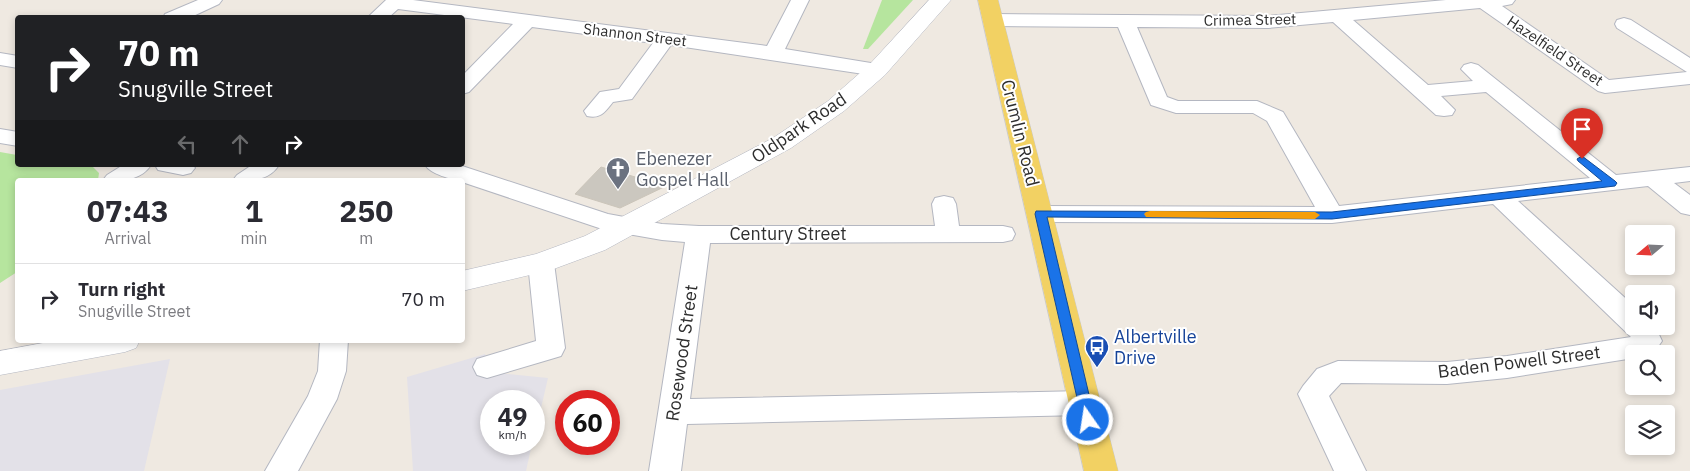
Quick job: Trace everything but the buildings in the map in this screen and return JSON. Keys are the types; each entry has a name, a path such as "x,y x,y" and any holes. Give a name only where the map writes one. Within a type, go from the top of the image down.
{"main road":[{"name":"Oldpark Road","path":"465,280 541,263 595,244 782,143 836,106 877,70 931,9 942,0"},
{"name":"Crumlin Road","path":"988,0 1101,471"},
{"path":"0,363 109,343"}],"street":[{"path":"179,15 213,0"},
{"path":"773,53 800,0"},
{"name":"Crimea Street","path":"993,20 1268,22 1339,17 1506,0"},
{"path":"380,15 395,2"},
{"name":"Shannon Street","path":"395,2 526,22 666,38 773,53 877,70"},
{"name":"Hazelfield Street","path":"1484,2 1605,87 1690,78"},
{"path":"1339,17 1444,110"},
{"path":"1125,21 1158,101 1176,107 1257,107 1275,117 1332,215"},
{"path":"465,85 526,22"},
{"path":"1624,24 1690,67"},
{"path":"595,111 607,96 625,95 666,38"},
{"path":"1632,46 1654,43"},
{"path":"0,59 15,62"},
{"path":"1471,69 1611,183"},
{"path":"1424,92 1491,85"},
{"path":"0,136 15,138"},
{"path":"118,178 137,167"},
{"path":"248,178 265,167"},
{"name":"Century Street","path":"442,167 596,219 628,227 699,235 1002,234"},
{"path":"1040,214 1332,215 1690,174"},
{"path":"1652,178 1690,208"},
{"path":"1499,197 1625,314"},
{"path":"944,204 948,234"},
{"name":"Rosewood Street","path":"665,471 699,235"},
{"path":"487,367 552,348 541,263"},
{"name":"Baden Powell Street","path":"1350,471 1314,394 1326,377 1338,372 1448,373 1507,367 1643,346 1648,341 1645,335"},
{"path":"281,471 322,399 332,371 334,343"},
{"path":"674,412 1084,403"}],"shaded area":[{"path":"485,354 489,372 548,378 545,391 480,390 480,455 530,455 526,471 413,471 407,377"},
{"path":"170,359 144,471 0,471 0,390"}],"green space":[{"path":"882,0 913,0 868,49 863,49"},
{"path":"0,152 15,155 15,167 93,167 99,173 98,178 15,178 15,273 0,283"}],"slow traffic":[{"path":"1150,214 1315,215"}],"place":[{"name":"Ebenezer Gospel Hall","path":"618,190"},
{"name":"Albertville Drive","path":"1097,368"}],"route":[{"path":"1088,420 1040,214 1332,215 1611,183 1582,159"}]}
